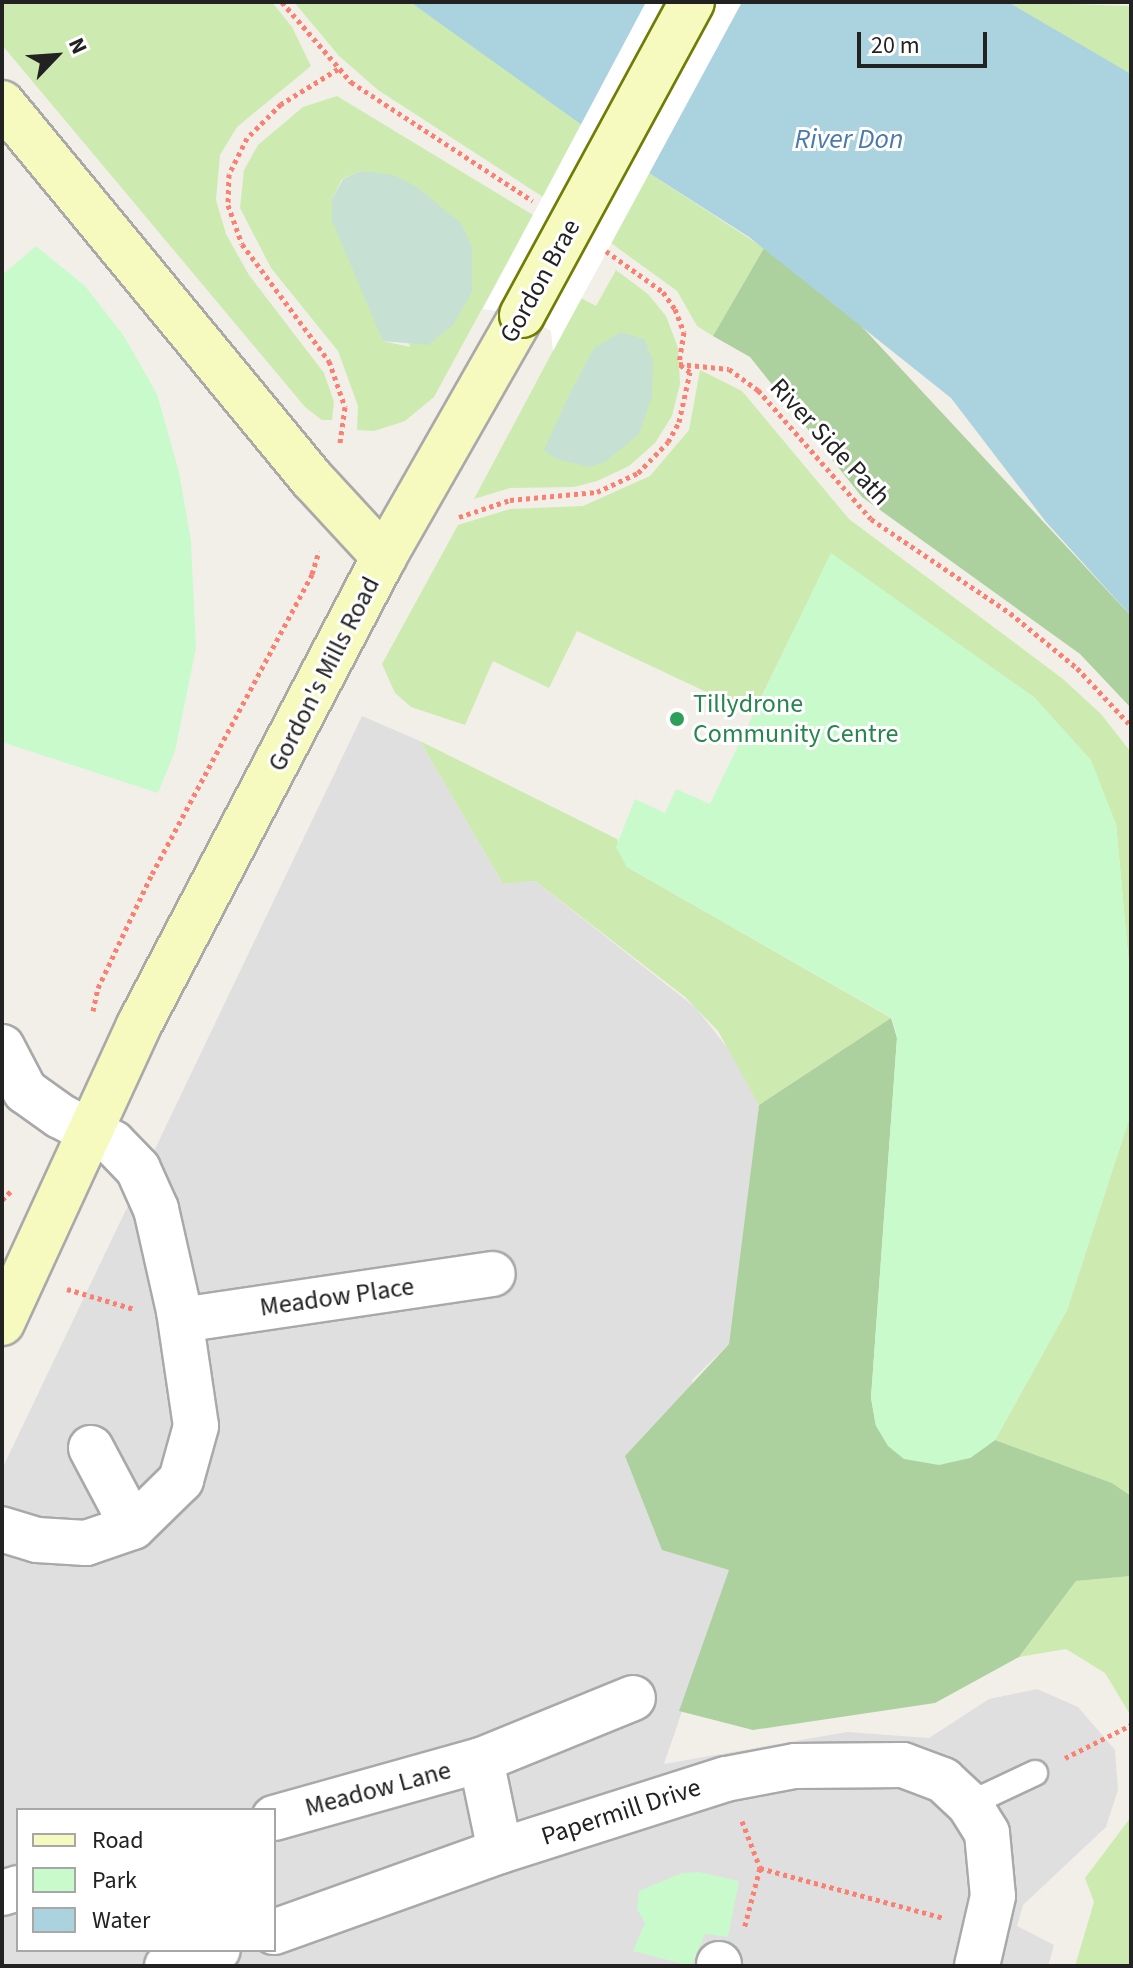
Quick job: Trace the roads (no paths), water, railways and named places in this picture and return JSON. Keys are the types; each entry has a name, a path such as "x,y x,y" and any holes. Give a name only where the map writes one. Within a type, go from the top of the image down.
{"main road":[{"name":"Gordon Brae","path":"384,557 522,315 692,2"},
{"name":"Gordon's Mills Road","path":"2,103 313,480 384,557 89,1131 2,1323"}],"street":[{"path":"2,1047 25,1091 113,1143 138,1169 156,1209 180,1316 196,1426 190,1457 181,1480 133,1527 86,1543 37,1540 2,1529"},
{"name":"Meadow Place","path":"180,1316 493,1274"},
{"path":"91,1448 133,1527"},
{"name":"Meadow Lane","path":"276,1817 481,1760 633,1698"},
{"name":"Meadow Lane","path":"481,1760 500,1851"},
{"name":"Papermill Drive","path":"276,1931 664,1796 795,1766 903,1765 943,1780 969,1804"},
{"path":"969,1804 987,1833 994,1865 982,1948"},
{"path":"167,1966 212,1952"}],"lane":[{"path":"969,1804 1035,1773"}],"water":[{"name":"River Don","path":"410,2 1008,2 1131,74 1131,616 1046,522 951,398 749,237 649,173"}],"place":[{"name":"Tillydrone Community Centre","path":"677,719"}]}
